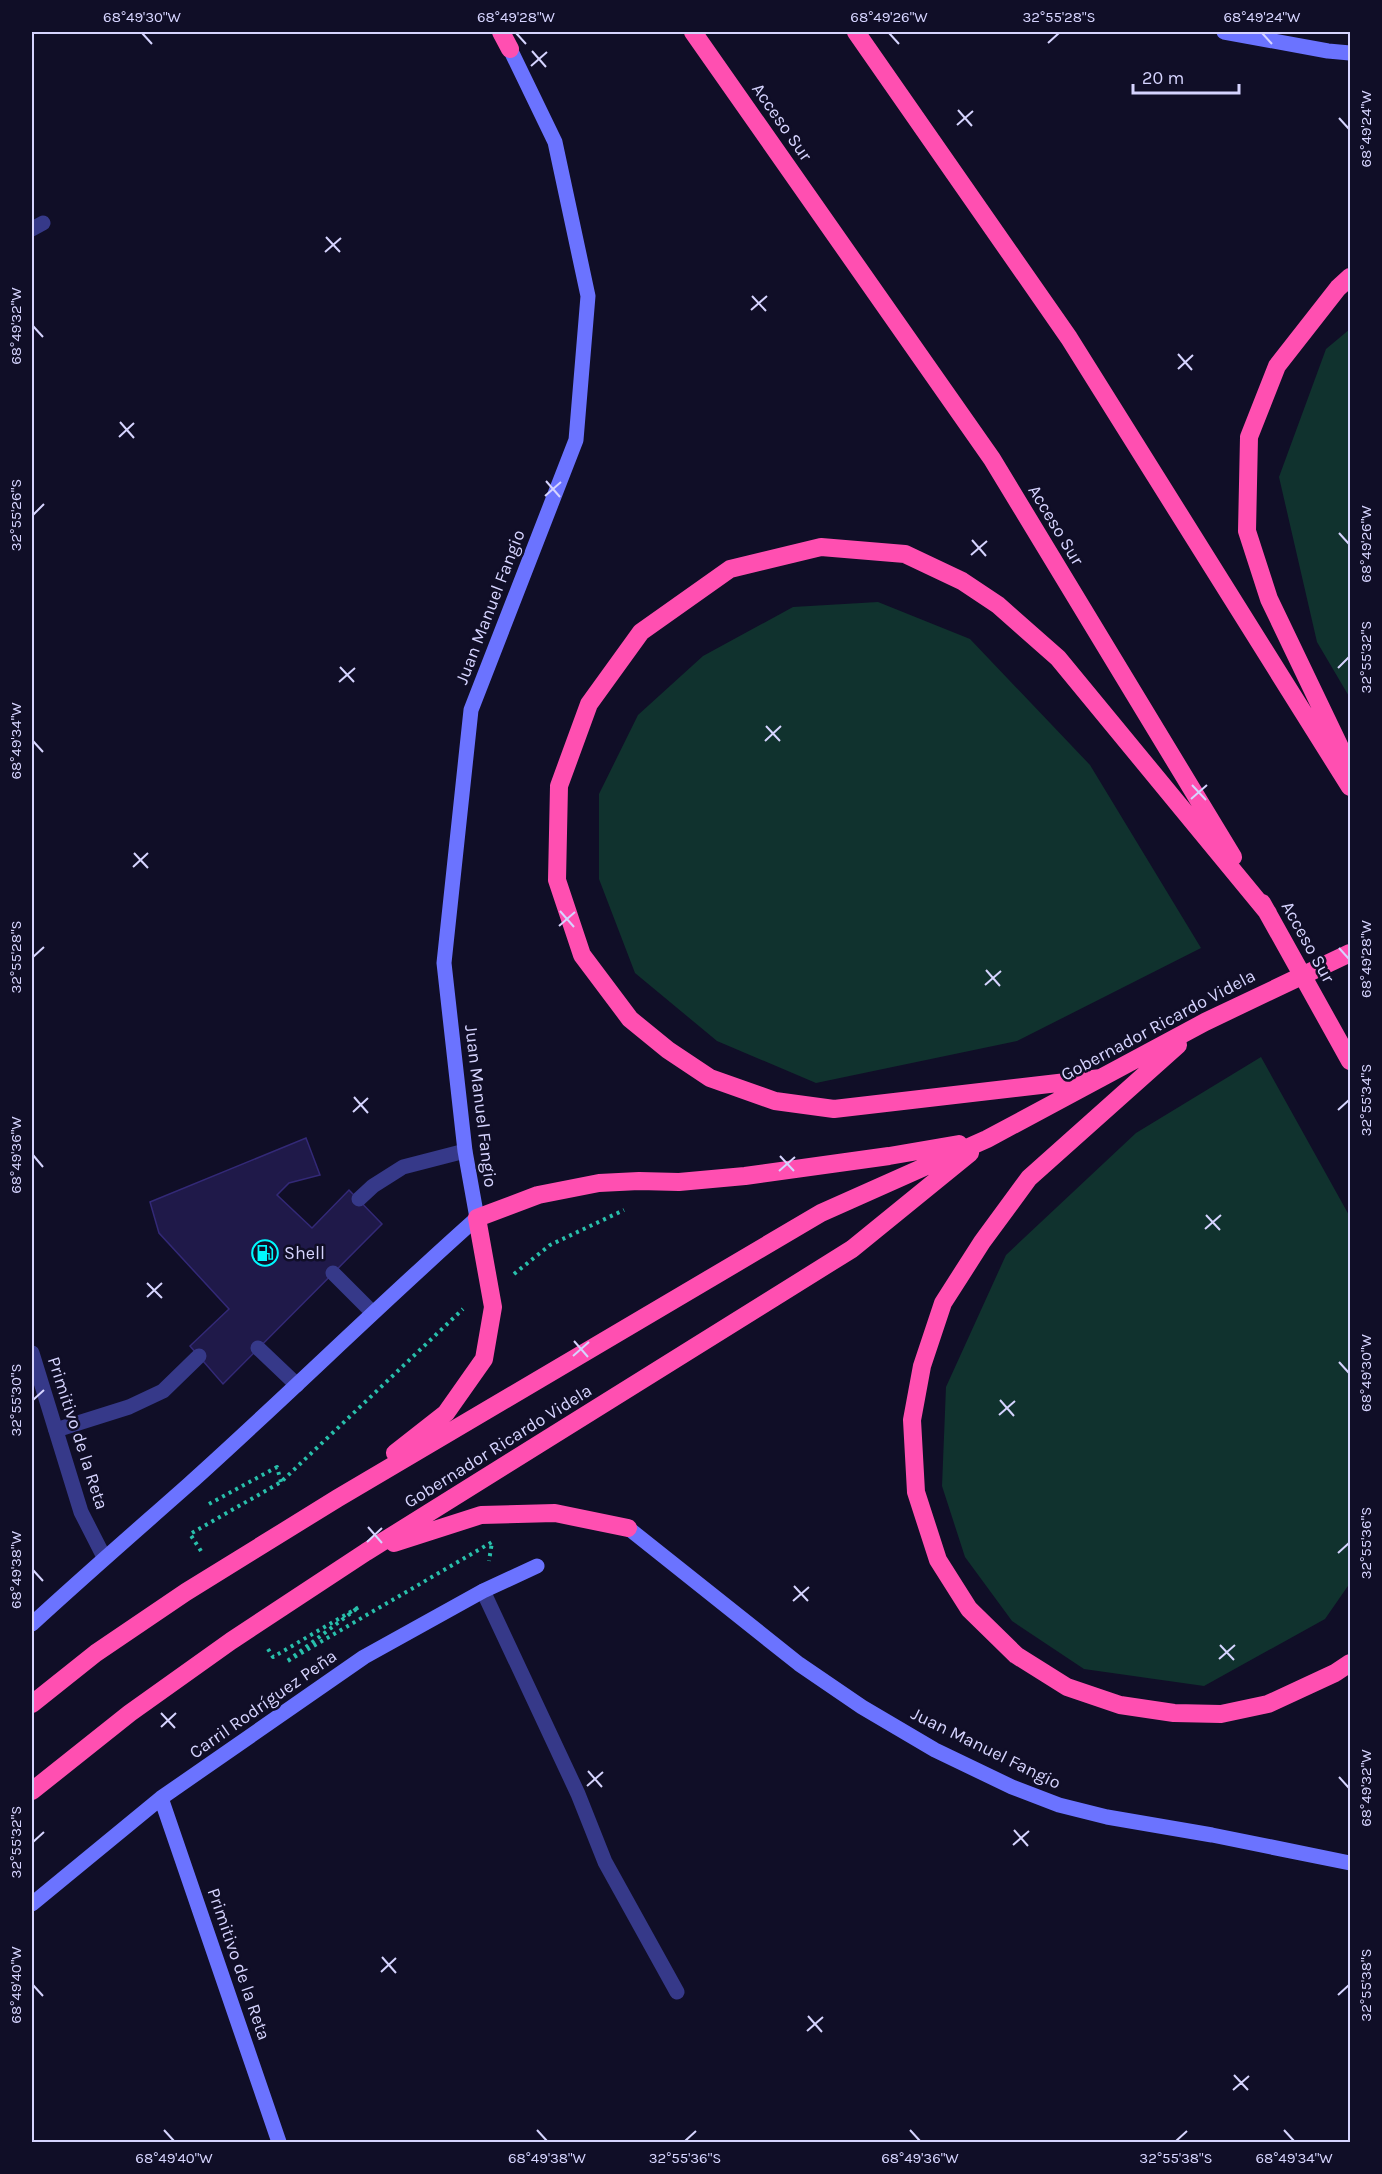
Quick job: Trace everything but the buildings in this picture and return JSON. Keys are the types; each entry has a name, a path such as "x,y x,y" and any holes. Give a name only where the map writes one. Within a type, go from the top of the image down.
{"highway":[{"path":"501,32 510,49"},
{"name":"Acceso Sur","path":"693,32 992,459 1268,913 1350,1061"},
{"path":"856,32 1069,338 1350,787"},
{"path":"1350,277 1338,288 1277,366 1249,436 1247,531 1269,599 1350,768"},
{"path":"1101,1078 834,1109 775,1101 710,1078 668,1050 630,1019 582,955 557,880 559,786 589,704 641,632 730,569 821,547 905,554 962,581 998,605 1058,658 1268,913"},
{"name":"Gobernador Ricardo Videla","path":"32,1704 96,1653 186,1592 338,1498 821,1213 987,1139 1205,1022 1350,953"},
{"path":"1205,1022 1029,1178 982,1242 949,1295 922,1366 912,1420 916,1492 938,1560 969,1610 1016,1655 1067,1686 1120,1705 1174,1713 1221,1714 1269,1704 1335,1673 1350,1663"},
{"path":"338,1498 446,1413 484,1359 493,1307 477,1218 538,1196 599,1183 639,1180 679,1182 745,1176 889,1156 987,1139"},
{"name":"Gobernador Ricardo Videla","path":"32,1791 139,1706 231,1641 366,1552 852,1249 987,1139"},
{"path":"366,1552 481,1515 555,1513 628,1528"}],"main road":[{"path":"1224,32 1350,53"},
{"name":"Juan Manuel Fangio","path":"477,1218 465,1151 444,963 471,710 576,441 588,296 555,142 510,49"},
{"path":"32,1624 104,1557 188,1485 372,1312 477,1218"},
{"name":"Juan Manuel Fangio","path":"628,1528 799,1664 862,1707 935,1750 1012,1787 1059,1805 1107,1816 1350,1863"},
{"name":"Carril Rodríguez Peña","path":"32,1904 161,1798 364,1657 483,1591 537,1566"},
{"name":"Primitivo de la Reta","path":"161,1798 279,2142"}],"street":[{"name":"Juan Manuel Fangio","path":"496,32 510,49"},
{"path":"359,1199 373,1186 403,1167 465,1151"},
{"path":"333,1273 372,1312"},
{"path":"258,1348 297,1384"},
{"name":"Primitivo de la Reta","path":"32,1353 81,1512 104,1557"},
{"path":"56,1430 129,1407 163,1391 199,1356"},
{"path":"483,1591 578,1794 605,1862 677,1992"}],"path":[{"path":"188,1485 206,1506 277,1467 281,1482"},
{"path":"357,1621 492,1542 483,1591"}],"green space":[{"path":"1350,329 1350,698 1317,642 1279,477 1326,349"},
{"path":"878,602 970,639 1090,765 1201,948 1017,1041 816,1083 717,1041 635,973 599,879 599,794 638,715 703,656 793,607"},
{"path":"1261,1057 1350,1217 1350,1583 1325,1619 1204,1686 1084,1669 1012,1621 965,1557 942,1486 946,1387 1006,1255 1136,1133"}],"place":[{"name":"Shell","path":"265,1253"}]}
